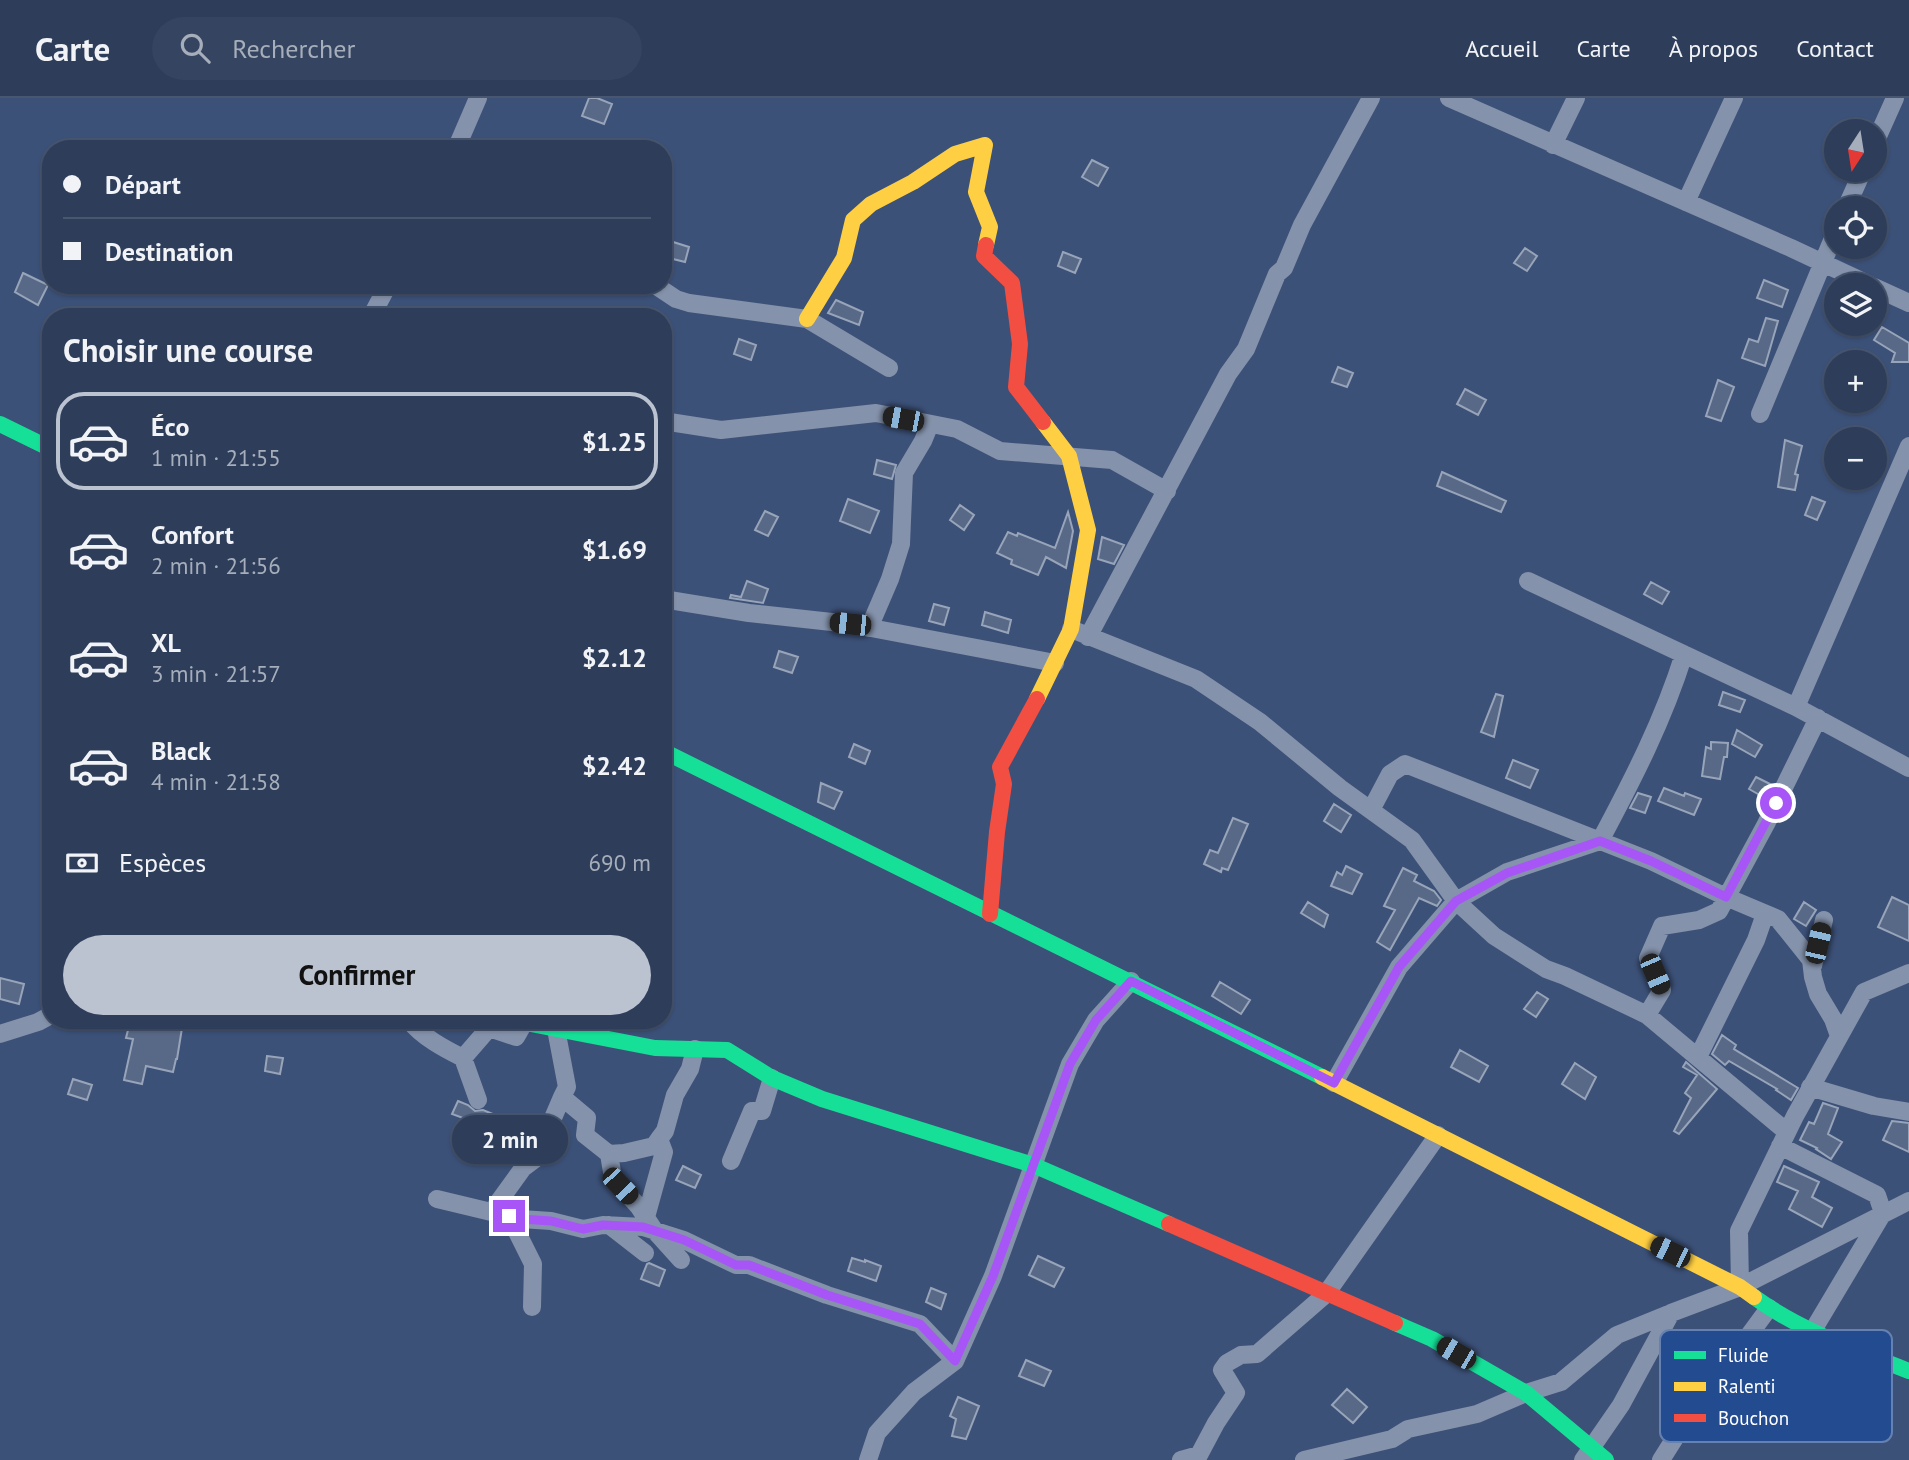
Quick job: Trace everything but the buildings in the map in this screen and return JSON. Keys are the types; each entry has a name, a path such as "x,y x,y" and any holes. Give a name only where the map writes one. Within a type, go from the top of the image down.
{"main road":[{"path":"807,319 844,258 853,220 870,204 913,182 955,154 985,145 976,191 990,226 984,256 1012,283 1020,344 1016,387 1069,456 1088,530 1071,629 1000,767 1004,784 990,914"},
{"path":"0,424 42,445"},
{"path":"672,755 1131,981 1740,1287 1769,1308 1808,1330"},
{"path":"556,1029 655,1048 727,1050 772,1078 822,1099 1033,1165 1432,1339 1526,1393 1588,1454 1606,1460"},
{"path":"1892,1364 1909,1371"}],"street":[{"path":"460,140 478,98"},
{"path":"1088,637 1228,374 1246,349 1277,274 1284,268 1302,225 1371,98"},
{"path":"1448,98 1845,273"},
{"path":"1553,145 1576,98"},
{"path":"1686,202 1734,98"},
{"path":"1886,119 1895,98"},
{"path":"1760,414 1824,258"},
{"path":"1887,293 1909,303"},
{"path":"668,294 689,303 807,319 889,368"},
{"path":"672,422 721,430 876,413 957,429 1000,451 1112,460 1167,491"},
{"path":"869,628 890,579 901,544 904,473 930,424"},
{"path":"1796,706 1909,446"},
{"path":"1528,581 1796,706 1909,768"},
{"path":"672,601 749,614 850,624 1055,663"},
{"path":"1071,629 1196,678 1260,722 1340,788 1412,840 1456,901 1494,936 1546,969 1647,1015 1698,1057 1783,1139 1900,1208"},
{"path":"1334,1083 1399,967 1456,901 1507,873 1600,841 1640,767 1671,695 1684,654"},
{"path":"1647,1015 1662,990 1648,958 1662,926 1699,920 1719,911 1766,824 1818,718"},
{"path":"1371,810 1390,774 1405,764 1651,861 1778,919 1813,966"},
{"path":"1698,1057 1765,914"},
{"path":"1824,920 1813,977 1818,994 1833,1019 1839,1036"},
{"path":"1740,1287 1739,1230 1783,1139 1864,992 1909,972"},
{"path":"868,1460 877,1433 914,1392 955,1361 993,1276 1070,1064 1096,1020 1131,981"},
{"path":"0,1034 42,1021"},
{"path":"418,1029 440,1046 463,1058 478,1100"},
{"path":"463,1058 488,1029"},
{"path":"492,1029 516,1037 517,1029"},
{"path":"532,1307 533,1264 497,1204 523,1168 551,1147 550,1125 567,1087 556,1029"},
{"path":"609,1154 654,1146 665,1131 675,1095 690,1069 695,1049"},
{"path":"731,1161 752,1111 762,1111 772,1078"},
{"path":"1811,1087 1909,1112"},
{"path":"562,1097 587,1118 585,1135 609,1154 613,1178 681,1260"},
{"path":"1181,1460 1207,1457 1216,1423 1236,1392 1222,1370 1227,1363 1241,1355 1257,1353 1326,1294 1438,1135"},
{"path":"437,1199 521,1219 551,1221 583,1229 603,1225 643,1227 650,1223 664,1152 659,1139"},
{"path":"1304,1460 1392,1439 1408,1429 1477,1413 1561,1382 1617,1335 1740,1287 1900,1208"},
{"path":"1813,1330 1900,1208"},
{"path":"650,1223 736,1265 749,1265 827,1295 920,1324 955,1361"},
{"path":"609,1225 645,1253"},
{"path":"1753,1330 1769,1308"},
{"path":"1662,1330 1671,1313"},
{"path":"1588,1454 1620,1405 1660,1333"},
{"path":"1661,1460 1672,1442"}],"traffic: fast":[{"path":"0,424 42,445"},
{"path":"672,755 1322,1077"},
{"path":"557,1029 655,1048 727,1050 772,1078 822,1099 1033,1165 1169,1224"},
{"path":"1754,1297 1810,1330"},
{"path":"1395,1323 1432,1339 1526,1393 1606,1460"},
{"path":"1892,1364 1909,1371"}],"traffic: slow":[{"path":"807,319 844,258 853,220 871,204 913,182 955,154 985,145 976,192 990,227 986,245"},
{"path":"1037,699 1071,629 1088,530 1069,456 1043,422"},
{"path":"1322,1077 1740,1287 1754,1297"}],"traffic: jam":[{"path":"986,245 984,256 1012,283 1020,344 1016,387 1043,422"},
{"path":"990,914 1004,784 1000,767 1037,699"},
{"path":"1169,1224 1395,1323"}],"route":[{"path":"509,1216 551,1221 583,1229 603,1225 643,1227 664,1233 736,1265 749,1265 827,1295 920,1324 955,1361 993,1276 1070,1064 1096,1020 1131,981 1334,1083 1399,967 1456,901 1507,873 1600,841 1651,861 1726,897 1776,803"}]}
